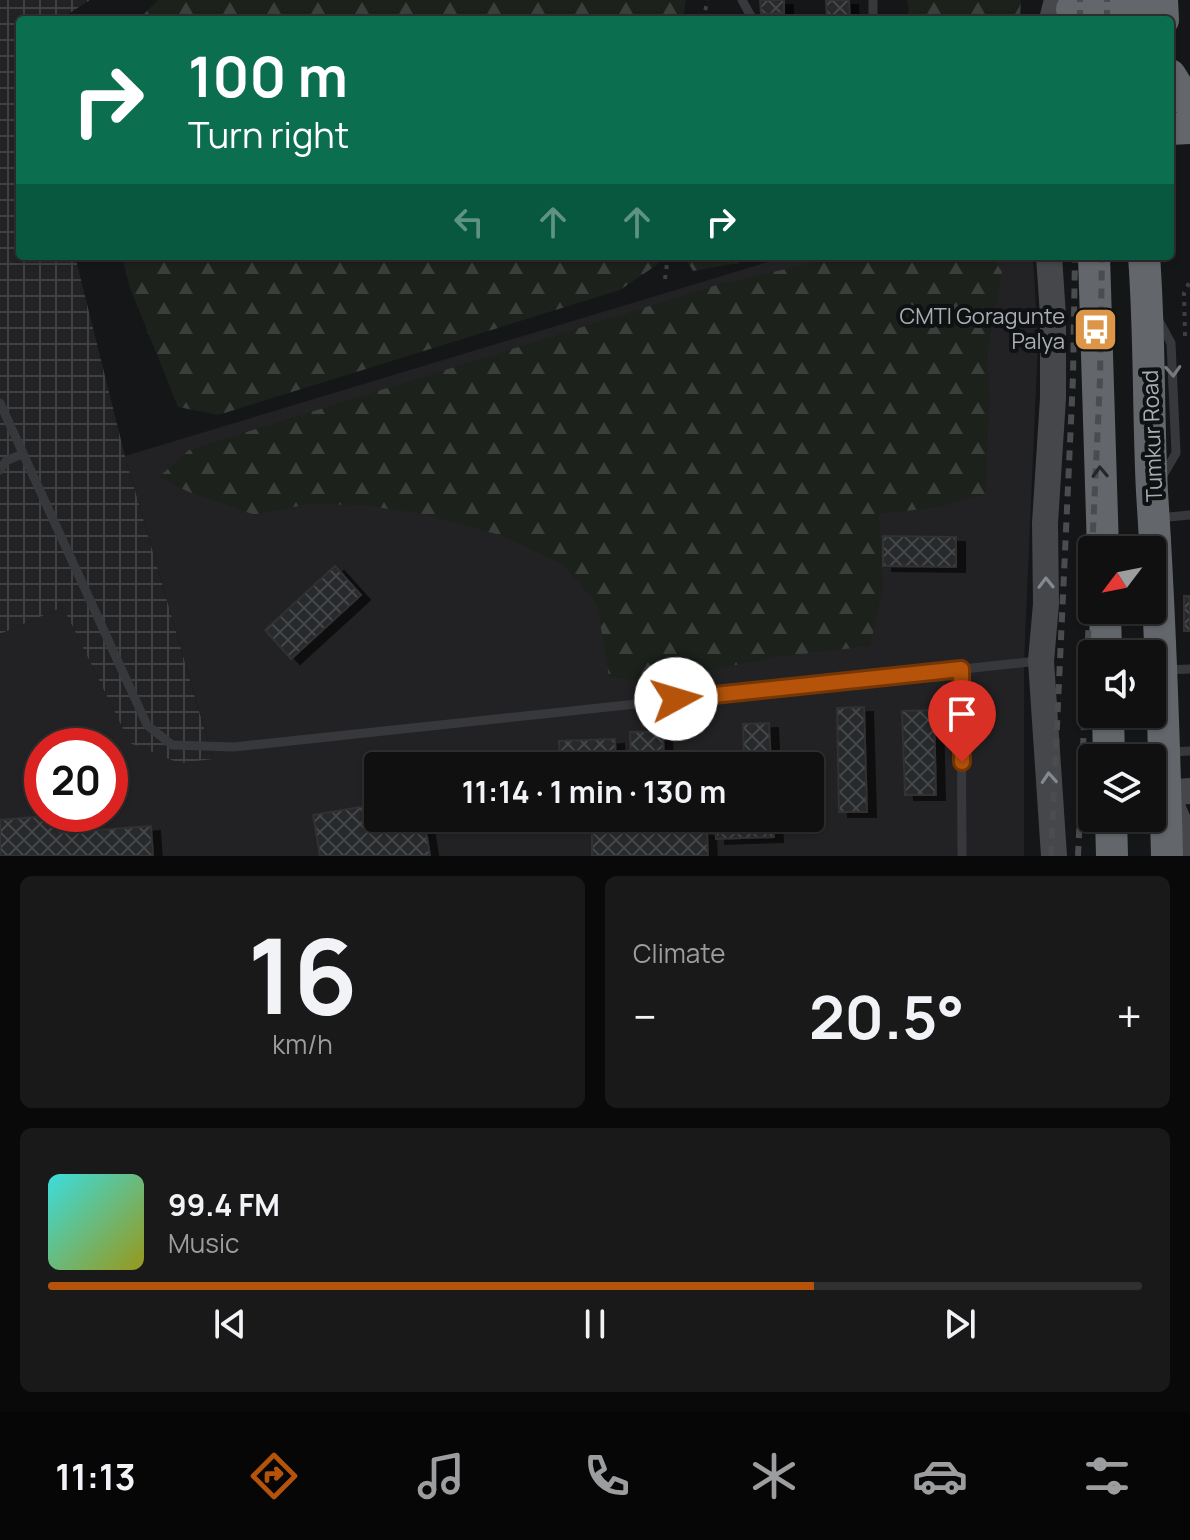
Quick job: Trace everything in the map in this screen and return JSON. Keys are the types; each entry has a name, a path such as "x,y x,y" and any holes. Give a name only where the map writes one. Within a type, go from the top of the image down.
{"highway":[{"path":"1065,10 1146,10"},
{"path":"1094,260 1103,536"},
{"name":"Tumkur Road","path":"1144,260 1154,506 1176,670 1177,773 1167,856"},
{"path":"1111,832 1112,856"}],"street":[{"path":"1049,260 1053,398 1041,661 1054,856"},
{"path":"1177,773 1190,847"}],"lane":[{"path":"0,403 147,725 172,745 234,747 1041,661"},
{"path":"0,470 6,461 22,454"},
{"path":"1154,506 1190,515"},
{"path":"961,669 962,856"}],"path":[{"path":"665,279 667,260"}],"shaded area":[{"path":"0,0 90,0 65,16 16,16 16,260 76,260 125,456 213,759 179,763 130,743 128,728 123,728 63,607 0,634"},
{"path":"775,260 1033,260 1038,341 1024,662 1024,856 0,856 0,634 63,607 123,728 24,728 24,832 128,832 128,739 130,743 213,758 125,456"}],"green space":[{"path":"158,0 686,0 684,16 142,16"},
{"path":"907,0 1021,0 1020,16 906,16 909,10"},
{"path":"123,260 658,260 658,264 620,290 218,415 178,407 130,288"},
{"path":"686,260 747,260 738,263 693,271"},
{"path":"825,260 994,260 1002,272 988,349 986,494 940,507 879,514 883,588 870,646 775,657 646,683 609,677 597,604 562,564 500,535 422,514 363,505 308,504 255,515 189,492 159,477 189,450 720,284"}],"building":[{"path":"760,0 784,0 784,13 761,14"},
{"path":"826,0 849,0 850,16 827,16"},
{"path":"883,536 956,537 956,567 883,566"},
{"path":"335,566 361,595 291,659 265,630"},
{"path":"1184,596 1190,596 1190,631 1184,631"},
{"path":"864,707 867,812 839,812 837,708"},
{"path":"934,710 936,795 905,795 902,711"},
{"path":"769,723 770,752 744,752 743,724"},
{"path":"630,732 663,732 664,752 631,752"},
{"path":"615,739 615,752 559,752 559,741"},
{"path":"364,806 364,832 426,832 430,856 320,856 313,815"},
{"path":"24,818 24,832 128,832 128,828 151,826 153,856 0,856 0,820"},
{"path":"707,832 708,856 592,856 592,833"},
{"path":"716,832 774,832 774,837 716,839"}],"railway":[{"path":"1080,0 1080,16"},
{"path":"1107,0 1107,16"},
{"path":"1051,856 1073,378 1075,260"},
{"path":"1078,856 1100,379 1102,260"}],"place":[{"name":"CMTI Goragunte Palya","path":"1096,329"}],"route":[{"path":"676,699 961,669 962,762"}]}
